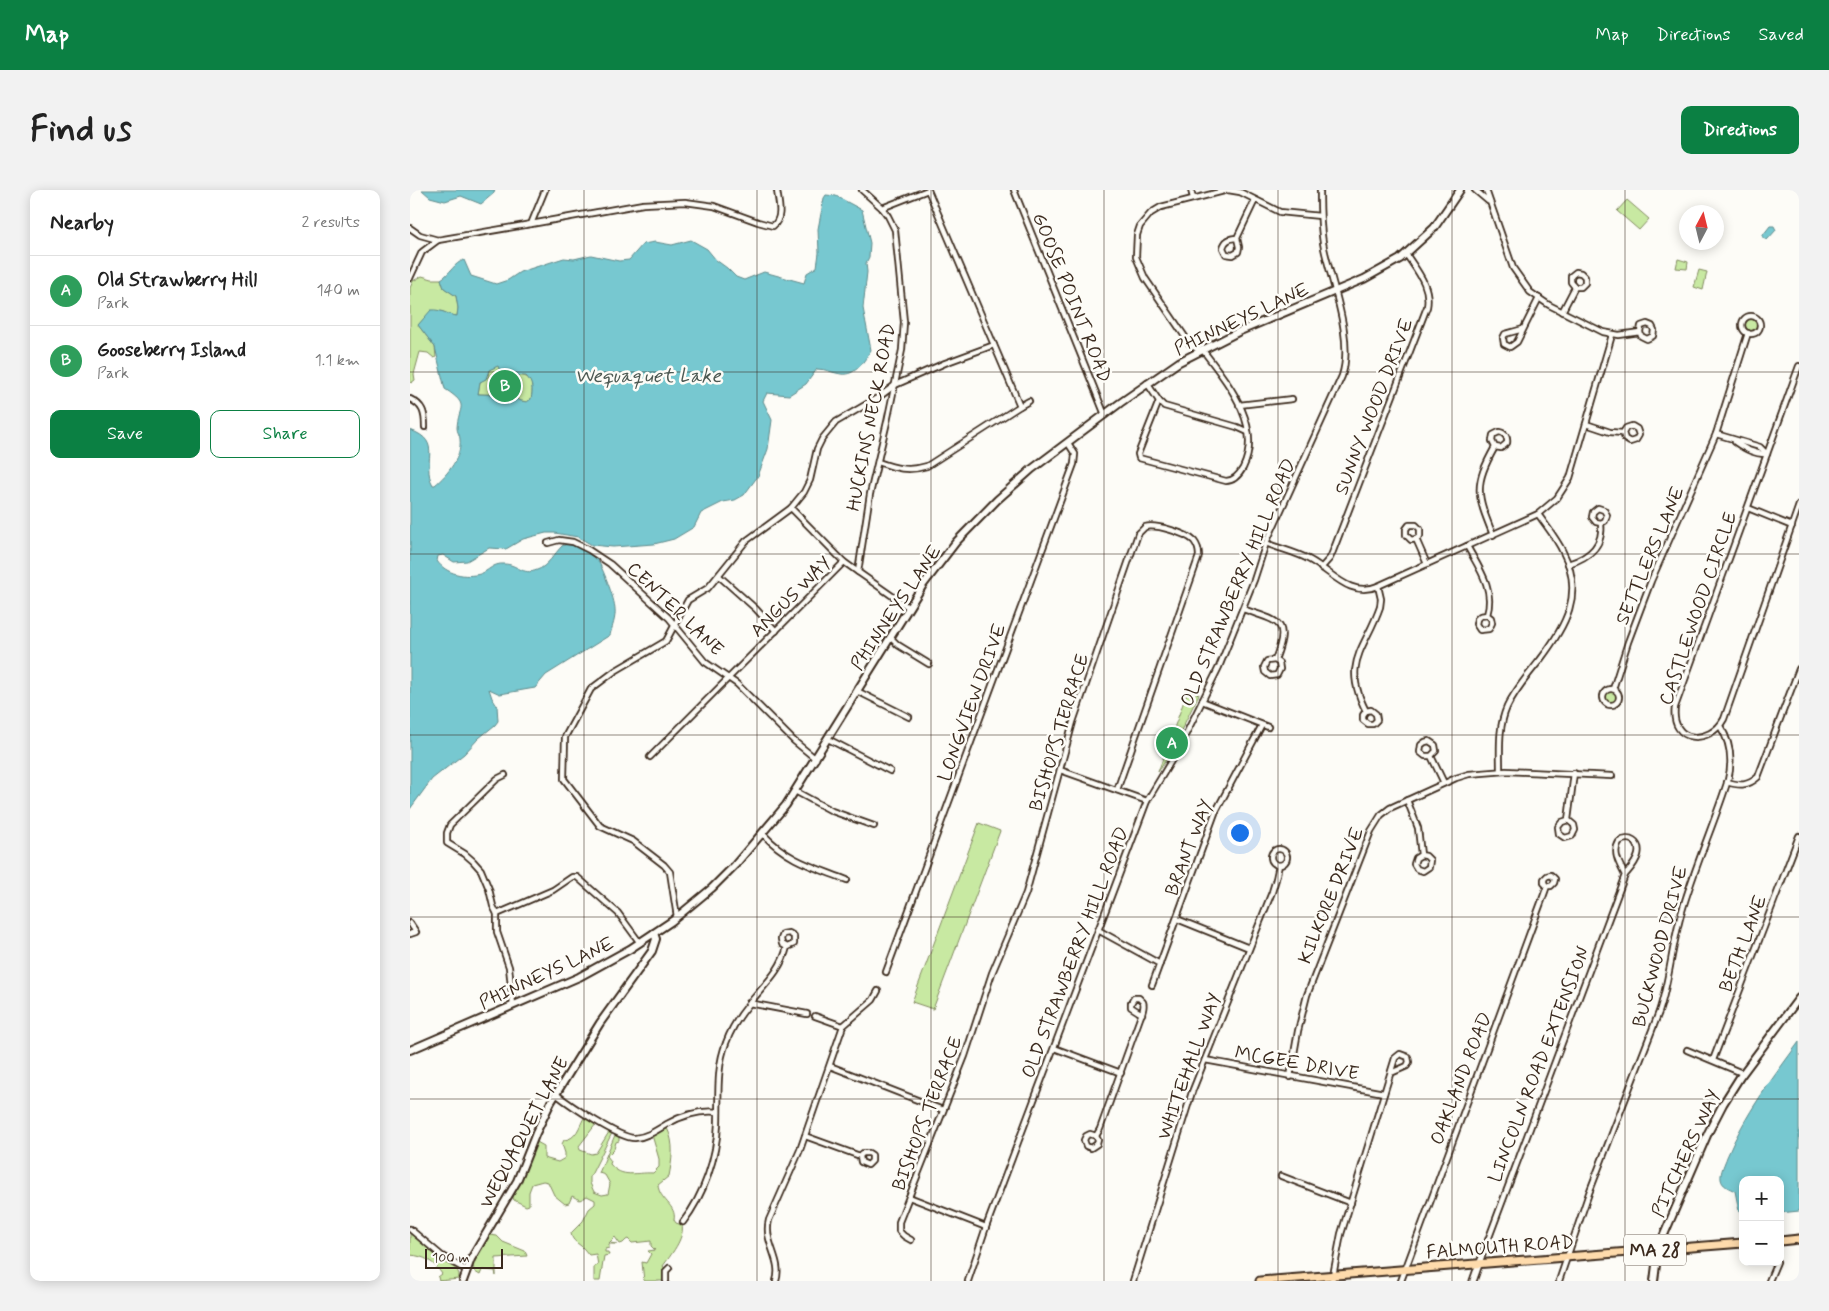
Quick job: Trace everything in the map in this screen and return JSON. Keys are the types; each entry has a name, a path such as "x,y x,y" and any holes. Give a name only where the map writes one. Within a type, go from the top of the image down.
{"main road":[{"name":"PHINNEYS LANE","path":"410,1050 579,977 654,934 712,888 763,834 795,791 908,608 938,564 996,500 1032,469 1147,383 1202,349 1372,275 1406,254 1434,228 1460,190"},
{"name":"WEQUAQUET LANE","path":"463,1281 466,1270 478,1246 513,1189 539,1125 556,1094 600,1023 652,951 656,939 654,934"},
{"name":"PITCHERS WAY","path":"1654,1281 1659,1250 1722,1104 1799,998"},
{"path":"1784,1240 1799,1239"},
{"name":"FALMOUTH ROAD","path":"1260,1281 1332,1278 1405,1270 1739,1243"}],"street":[{"path":"531,224 545,190"},
{"path":"410,228 420,235 438,240 643,204 674,201 714,206 773,226 780,216 777,190"},
{"name":"HUCKINS NECK ROAD","path":"858,572 868,504 895,385 904,333 904,313 895,230 882,208 862,190"},
{"path":"882,208 928,190 1020,406"},
{"name":"GOOSE POINT ROAD","path":"1014,190 1105,415"},
{"path":"1191,190 1193,198"},
{"path":"1159,401 1138,454 1139,458 1229,481 1237,477 1246,462 1250,444 1239,405 1232,390 1202,349 1193,348 1138,266 1135,250 1137,235 1140,226 1151,213 1161,207 1228,190 1240,192 1280,212 1320,216"},
{"name":"OLD STRAWBERRY HILL ROAD","path":"968,1281 986,1227 1147,802 1180,746 1223,659 1266,543 1344,372 1345,344 1336,290 1324,247 1320,216 1320,190"},
{"path":"1475,190 1488,200"},
{"path":"1486,190 1513,268 1524,285 1539,298 1599,331 1619,335 1640,332"},
{"path":"1237,238 1256,200"},
{"path":"410,278 422,252 438,240"},
{"name":"SUNNY WOOD DRIVE","path":"1321,568 1333,552 1427,307 1429,296 1427,288 1406,254"},
{"path":"1562,312 1575,286"},
{"path":"1524,330 1506,334 1503,338 1504,344 1509,347 1514,346 1524,330 1539,298"},
{"name":"SETTLERS LANE","path":"1613,689 1651,581 1716,434 1748,333"},
{"path":"1266,543 1302,556 1349,587 1367,590 1538,514 1557,498 1570,478 1612,334"},
{"path":"677,916 670,872 664,865 632,841 600,826 564,779 565,737 591,689 615,671 666,641 688,600 708,588 746,541 791,508 804,492 810,480 817,449 824,434 836,422 879,397 895,385 945,363 994,345"},
{"name":"CASTLEWOOD CIRCLE","path":"1720,726 1711,733 1702,736 1688,736 1677,727 1674,714 1677,700 1799,366"},
{"path":"1147,383 1164,406 1238,427 1248,432"},
{"path":"410,399 417,402 424,411 425,426"},
{"path":"1239,405 1292,399"},
{"path":"878,462 904,470 926,466 1029,401"},
{"path":"1586,424 1610,432 1623,433"},
{"path":"1716,434 1734,441 1745,449 1758,454 1768,454"},
{"name":"LONGVIEW DRIVE","path":"886,972 1074,464 1075,454 1068,443"},
{"path":"1493,535 1481,503 1479,490 1483,471 1495,447"},
{"path":"1720,726 1799,505"},
{"path":"791,508 844,562 908,608"},
{"path":"1748,508 1792,526"},
{"path":"1500,771 1500,736 1506,708 1557,636 1567,618 1572,596 1572,583 1568,564 1559,545 1538,514"},
{"path":"1568,564 1583,559 1594,549 1600,536 1601,523"},
{"name":"BISHOPS TERRACE","path":"911,1240 901,1233 898,1225 974,1031 992,973 1026,893 1081,697 1140,531 1148,526 1162,527 1192,539 1199,549 1199,556 1117,790"},
{"path":"1416,539 1427,564"},
{"name":"CENTER LANE","path":"548,543 558,540 573,542 610,564 675,624 705,662 729,678 816,759"},
{"path":"1467,546 1486,584 1489,602 1487,615"},
{"name":"ANGUS WAY","path":"650,757 844,562"},
{"path":"719,576 756,609 776,631"},
{"path":"1366,711 1357,690 1356,666 1361,645 1380,606 1381,599 1378,586"},
{"path":"1243,609 1274,621 1281,627 1283,637 1275,660"},
{"path":"890,637 929,664"},
{"path":"1727,782 1744,785 1752,783 1758,777 1799,669"},
{"path":"857,691 909,717"},
{"name":"BRANT WAY","path":"1152,985 1215,813 1265,726 1202,701"},
{"name":"BUCKWOOD DRIVE","path":"1559,1281 1589,1193 1659,1012 1682,910 1727,782 1731,765 1730,750 1725,734 1720,726"},
{"path":"828,739 890,771"},
{"path":"1431,756 1444,784"},
{"path":"1060,770 1147,802"},
{"name":"KILKORE DRIVE","path":"1290,1077 1298,1031 1307,995 1371,831 1377,820 1385,812 1444,784 1476,773 1500,771 1612,776"},
{"path":"1568,820 1574,773"},
{"path":"505,775 497,779 450,825 447,833 447,843 465,854 480,870 497,914 497,928 509,967 514,1005"},
{"path":"795,791 832,811 874,826"},
{"path":"1407,800 1418,828 1421,855"},
{"path":"1568,820 1574,825 1575,832 1570,837 1565,838 1559,834 1558,827 1562,822 1568,820"},
{"path":"763,834 777,849 795,859 847,880"},
{"name":"BETH LANE","path":"1713,1060 1799,836"},
{"name":"LINCOLN ROAD EXTENSION","path":"1479,1264 1625,875 1635,862 1639,851 1636,842 1628,839 1619,842 1616,849 1618,860 1625,875"},
{"name":"WHITEHALL WAY","path":"1133,1281 1186,1110 1274,886 1279,865"},
{"path":"497,914 553,890 572,878 577,877 618,913 640,943"},
{"name":"OAKLAND ROAD","path":"1401,1281 1547,886"},
{"path":"1177,919 1249,948"},
{"path":"410,923 416,932 410,934"},
{"path":"1098,930 1160,964"},
{"path":"683,1222 695,1203 709,1170 717,1130 719,1071 724,1048 730,1033 750,1004 778,970 787,947"},
{"path":"776,1281 778,1266 768,1238 767,1226 805,1136 843,1026 873,1000 878,991"},
{"path":"750,1004 807,1014"},
{"path":"1096,1136 1142,1014"},
{"path":"815,1016 843,1026"},
{"path":"1054,1048 1121,1073"},
{"path":"1686,1050 1742,1074"},
{"path":"1332,1278 1340,1240 1390,1073 1396,1056 1403,1054 1408,1056 1409,1062 1407,1066 1390,1073"},
{"name":"MCGEE DRIVE","path":"1205,1060 1384,1094"},
{"path":"830,1066 943,1110"},
{"path":"556,1094 615,1132 630,1138 649,1134 695,1112 718,1112"},
{"path":"805,1136 860,1156"},
{"path":"1281,1176 1351,1203"},
{"path":"910,1197 986,1227"},
{"path":"410,1229 442,1256 466,1270"},
{"path":"1473,1281 1479,1264"},
{"path":"1769,1281 1775,1266"},
{"path":"666,1281 666,1271 669,1268"}],"green space":[{"path":"1627,200 1649,219 1639,230 1617,211"},
{"path":"1678,259 1688,262 1687,269 1676,268"},
{"path":"1699,270 1707,272 1703,290 1694,287"},
{"path":"422,276 441,279 444,288 456,296 458,308 457,316 449,315 442,311 426,317 418,325 435,347 436,357 434,358 428,353 420,352 414,374 415,380 411,383 410,288 413,281"},
{"path":"1751,319 1757,325 1751,331 1745,325"},
{"path":"498,365 510,376 517,375 529,379 532,387 531,399 527,402 509,395 478,394 480,382 488,377 489,370"},
{"path":"1188,690 1199,694 1168,757 1158,772"},
{"path":"1609,692 1613,692 1616,697 1615,701 1609,702 1606,699 1606,695"},
{"path":"979,823 1000,831 933,1009 912,1002"},
{"path":"585,1116 596,1122 596,1124 579,1146 580,1150 591,1154 596,1153 609,1132 612,1133 590,1177 590,1183 594,1192 602,1195 608,1194 610,1184 605,1175 599,1173 615,1135 619,1136 619,1141 616,1142 614,1149 607,1156 611,1161 610,1164 619,1172 630,1174 653,1173 659,1167 659,1159 652,1135 667,1128 670,1134 672,1152 669,1176 658,1185 661,1195 673,1210 674,1220 682,1225 682,1230 676,1247 663,1266 665,1269 665,1281 644,1281 642,1262 646,1263 651,1254 648,1251 655,1250 651,1246 651,1241 632,1243 628,1239 620,1244 615,1237 609,1243 617,1244 609,1244 609,1248 605,1249 605,1252 608,1252 609,1255 604,1256 600,1281 594,1281 594,1267 598,1265 596,1254 589,1255 574,1240 571,1233 583,1221 589,1209 595,1204 595,1200 587,1196 580,1200 572,1196 569,1203 565,1204 554,1195 548,1182 543,1181 532,1184 529,1192 529,1205 526,1206 513,1198 535,1141 544,1146 544,1158 558,1162 565,1158 562,1144 564,1140 575,1135"},
{"path":"410,1232 434,1254 457,1270 459,1279 439,1281 438,1277 442,1274 436,1266 425,1258 410,1255"},
{"path":"487,1236 497,1236 503,1242 525,1251 527,1256 496,1258 496,1276 495,1271 482,1270 480,1275 475,1272 472,1264"}],"water":[{"path":"422,190 495,190 481,204 461,196 445,201 430,197"},
{"name":"Wequaquet Lake","path":"826,195 836,196 862,210 870,243 869,257 866,263 867,272 863,308 871,350 865,359 851,373 846,374 817,369 806,384 789,395 767,393 763,401 772,420 768,449 758,476 744,495 735,500 723,502 701,513 694,527 674,539 654,544 613,547 592,545 578,537 546,533 523,539 506,549 489,548 467,561 454,562 443,555 438,556 437,561 445,569 456,574 480,574 500,564 513,566 527,572 544,566 562,546 580,547 593,555 599,562 613,598 615,616 610,635 546,675 535,688 500,694 489,689 497,706 498,721 464,754 432,779 410,809 410,430 421,435 427,441 430,454 430,477 433,485 440,481 453,465 460,446 457,428 460,403 458,399 445,389 435,347 418,325 431,310 438,310 457,316 456,296 444,288 441,279 464,260 471,276 496,284 508,280 520,272 564,258 574,259 591,255 619,261 629,260 643,244 655,242 672,245 691,240 707,249 716,260 736,277 744,280 764,272 804,283 807,273 817,267 819,253 818,229","holes":["498,366 500,371 507,375 526,376 532,387 531,399 527,402 509,395 478,394 480,382 486,379 489,370"]},
{"path":"1770,226 1774,226 1776,230 1767,240 1763,238 1763,235"},
{"path":"1799,1042 1799,1211 1784,1213 1784,1176 1739,1176 1739,1211 1735,1191 1723,1183 1721,1176 1734,1141 1769,1083"}],"place":[{"name":"Gooseberry Island","path":"505,386"},
{"name":"Old Strawberry Hill","path":"1172,743"}]}
